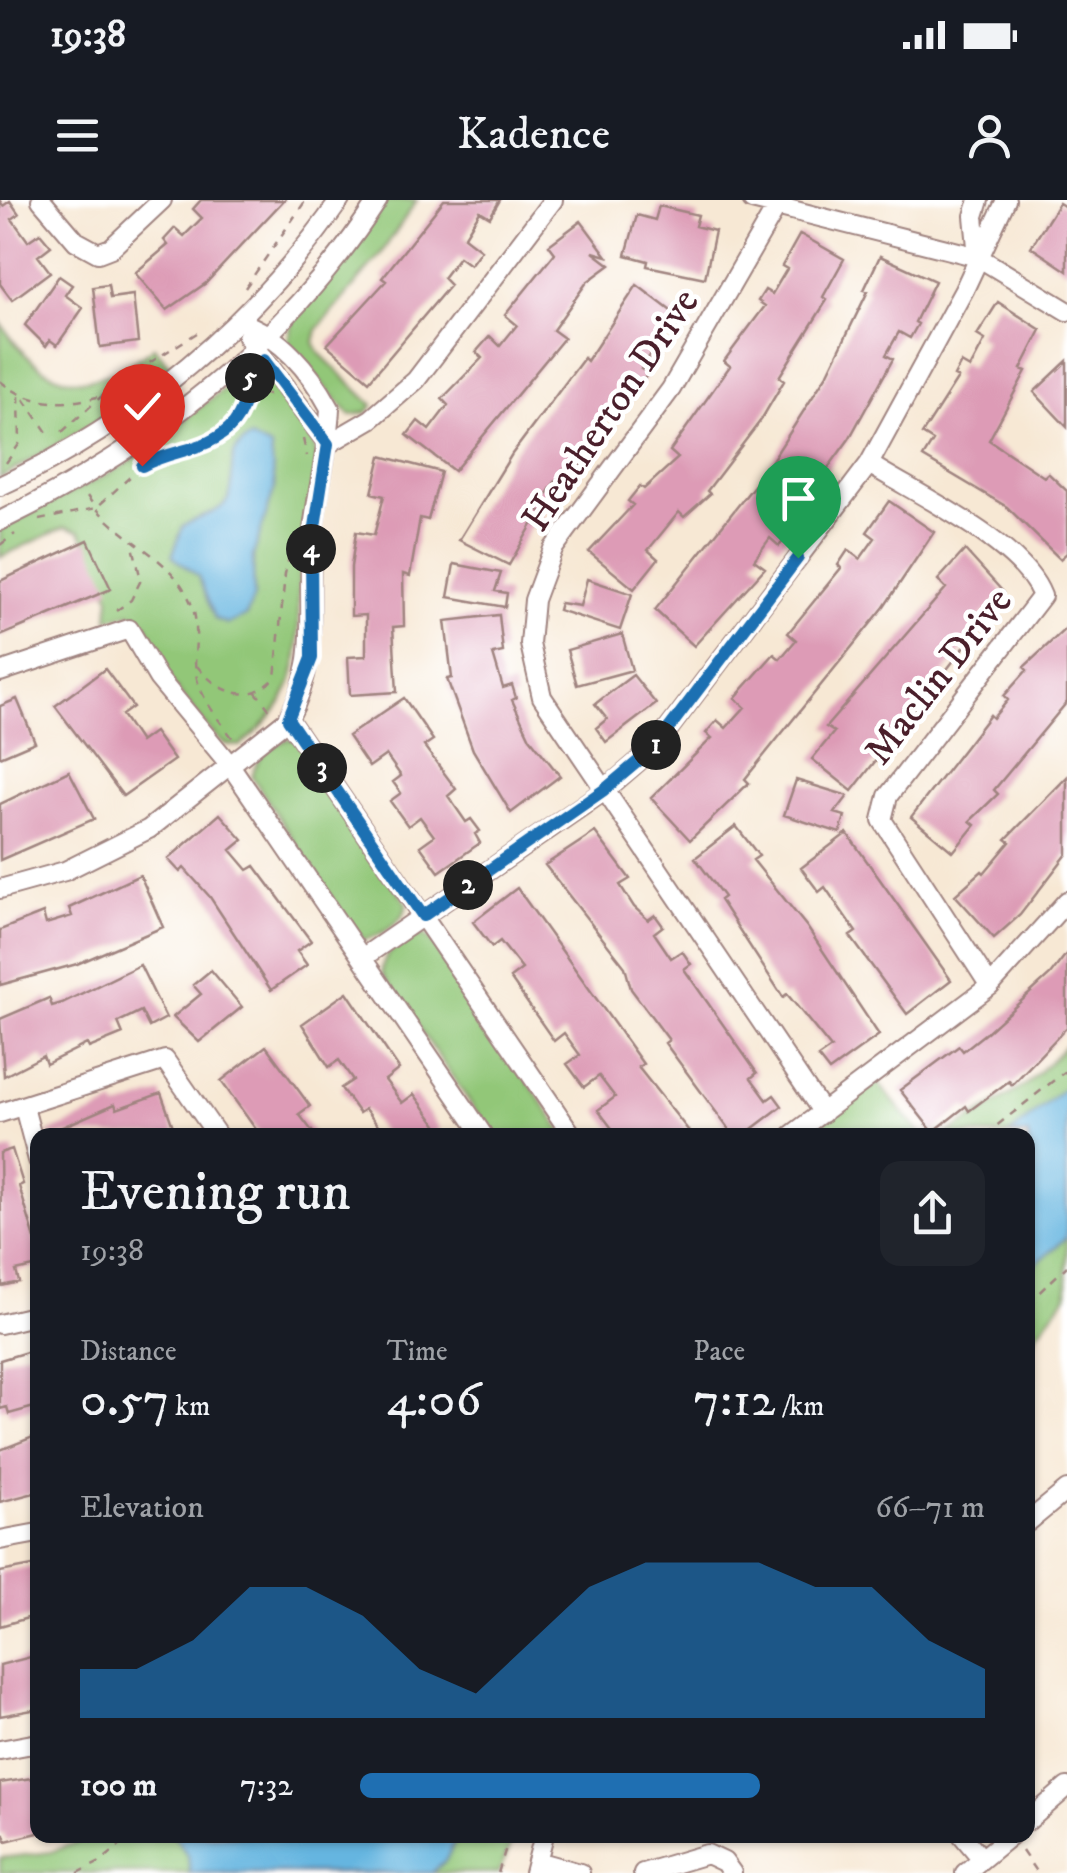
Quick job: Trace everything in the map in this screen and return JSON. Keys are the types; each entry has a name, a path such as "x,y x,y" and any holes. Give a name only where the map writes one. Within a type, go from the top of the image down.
{"street":[{"path":"42,200 76,242 98,253 110,248 162,200"},
{"path":"0,486 62,455 124,413 240,322 314,237 340,200"},
{"path":"0,522 78,481 159,430 258,354 268,332 319,281 378,200"},
{"path":"328,444 371,419 416,380 553,200"},
{"path":"752,200 978,257 1067,312"},
{"path":"978,257 974,216 979,200"},
{"path":"362,958 604,790 654,748 870,464 1006,200"},
{"name":"Heatherton Drive","path":"777,206 671,389 553,549 534,600 530,644 542,697 823,1114"},
{"path":"0,889 65,870 149,829 230,765 280,716 312,658 311,552 330,408 320,388 268,332 240,322"},
{"path":"240,322 258,354 328,444"},
{"name":"Maclin Drive","path":"870,464 1010,554 1036,580 1042,596 888,796 882,820 990,986"},
{"path":"0,672 129,629 158,678 230,765 478,1128"},
{"path":"280,716 567,1128"},
{"path":"802,1128 990,986 1067,901"},
{"path":"0,1112 165,1060 212,1128"},
{"path":"24,1106 30,1129"},
{"path":"0,1324 30,1317"},
{"path":"1035,1516 1067,1490"},
{"path":"0,1540 30,1534"},
{"path":"0,1750 30,1744"},
{"path":"1035,1815 1067,1788"},
{"path":"969,1843 982,1859"},
{"path":"966,1873 1001,1843"},
{"path":"643,1873 707,1854 724,1862 732,1873"},
{"path":"536,1867 580,1873"}],"path":[{"path":"238,296 306,200"},
{"path":"44,446 99,396 203,329"},
{"path":"0,545 39,520 94,508 156,458 206,446 220,437 240,414 258,354"},
{"path":"0,381 20,394 52,440"},
{"path":"2,465 20,443 20,394"},
{"path":"248,394 274,396"},
{"path":"24,399 70,404 99,396"},
{"path":"298,425 308,471"},
{"path":"2,465 16,461"},
{"path":"78,481 94,508 132,544 172,571 187,593 196,618 196,665 204,696 236,743"},
{"path":"196,665 216,686 232,694 255,691 270,684 278,673 281,604 296,527"},
{"path":"116,611 138,591 140,562 132,544"},
{"path":"140,562 150,556"},
{"path":"204,696 216,686"},
{"path":"255,691 280,716"},
{"path":"994,1128 1067,1070"},
{"path":"1035,1296 1067,1266"},
{"path":"78,1873 123,1843"},
{"path":"498,1873 507,1843"},
{"path":"1015,1843 1037,1873"}],"green space":[{"path":"386,200 417,200 380,255 317,330 314,342 319,353 373,405 366,413 350,415 287,344 292,321"},
{"path":"0,322 34,362 52,374 70,379 89,380 110,374 154,347 171,367 127,404 0,478"},
{"path":"252,367 276,385 305,423 316,452 318,476 301,550 299,634 292,679 265,723 240,746 227,745 219,739 188,703 156,657 144,622 131,613 108,619 110,597 80,531 65,527 0,557 0,529 125,465"},
{"path":"290,739 299,741 407,904 397,922 377,935 364,940 354,932 252,777 265,752"},
{"path":"423,934 431,940 560,1128 487,1128 382,974 389,953"},
{"path":"1067,1044 1067,1295 1035,1338 1035,1128 957,1128 1027,1084"},
{"path":"877,1082 916,1128 815,1128"},
{"path":"74,1843 512,1843 498,1873 0,1873 0,1858 51,1852"}],"water":[{"path":"251,438 271,448 275,487 253,556 254,597 246,616 228,624 215,619 198,576 172,556 183,526 226,502 232,486 235,452"},
{"path":"1067,1086 1067,1237 1035,1265 1035,1128 1017,1128"},
{"path":"179,1843 454,1843 446,1860 432,1873 190,1873 188,1856"}],"building":[{"path":"201,200 284,200 206,283 167,310 135,273 168,245 164,240 175,228 184,236 202,218 193,209"},
{"path":"444,200 500,200 490,217 480,211 464,237 481,250 470,265 459,257 443,278 450,285 369,381 327,345 386,281 382,278"},
{"path":"0,201 3,206 10,201 19,214 12,219 28,241 40,233 51,246 38,256 50,272 12,300 0,284"},
{"path":"1059,203 1067,208 1067,271 1031,247"},
{"path":"659,206 698,215 695,226 715,231 705,278 647,266 648,261 626,255 637,215 655,220"},
{"path":"581,221 607,256 593,252 610,265 587,282 553,330 564,338 454,471 407,435 418,421 429,430 448,405 442,399 482,358 476,352 490,336 500,346 517,325 505,315 555,253 549,245"},
{"path":"800,234 844,259 823,297 827,300 779,377 784,381 761,420 707,491 710,494 684,517 679,512 648,550 658,559 634,589 589,552 633,505 628,501 640,486 644,489 678,458 670,451 730,366 724,361 765,306 758,301 765,290 772,294 787,269 782,266"},
{"path":"880,256 935,281 915,322 918,324 910,338 899,332 886,355 893,359 849,439 804,501 801,498 781,520 793,531 779,546 770,538 754,560 765,568 694,646 655,610 764,473 828,373 868,291 864,290"},
{"path":"59,276 72,285 65,295 83,308 57,345 50,340 46,346 25,325"},
{"path":"108,285 110,298 133,295 138,342 100,347 93,287"},
{"path":"637,285 683,320 674,333 665,326 648,348 653,351 641,369 648,373 624,410 615,403 600,424 604,427 577,460 582,464 571,477 563,470 537,509 544,513 536,525 533,523 509,565 459,540 512,454 584,358 587,361"},
{"path":"998,302 1041,330 1021,369 1026,371 989,440 1044,477 1048,473 1067,491 1067,553 1060,559 1007,507 923,457 933,441 922,434 958,378 954,376 961,363 970,368 985,340 977,335"},
{"path":"1067,361 1067,427 1034,392"},
{"path":"381,456 441,472 428,520 420,518 410,576 403,574 404,626 393,627 397,692 350,695 348,657 366,656 366,615 351,616 351,567 356,532 374,535 384,496 372,493"},
{"path":"889,501 934,532 884,607 745,779 749,783 690,840 651,798 712,738 706,733 717,720 726,728 745,707 735,698 774,654 780,659 796,640 788,633 841,568 838,565 848,550 860,559 875,538 867,532"},
{"path":"88,540 111,589 0,636 0,581"},
{"path":"965,550 1004,593 975,623 980,627 852,791 812,759 834,732 826,727 946,588 938,580"},
{"path":"454,564 501,573 495,591 507,593 505,607 448,597"},
{"path":"587,579 632,594 620,630 558,610 560,603 580,606"},
{"path":"499,615 503,652 493,654 503,688 512,685 516,698 512,700 530,738 560,776 511,813 473,750 447,679 452,678 445,621"},
{"path":"1067,627 1067,702 994,790 998,794 970,821 975,825 953,852 911,817 990,715 993,718 1008,700 1004,696 1027,670 1024,667"},
{"path":"622,634 632,670 577,685 567,650"},
{"path":"105,669 133,707 122,715 140,742 154,732 174,760 123,796 55,706"},
{"path":"633,675 656,704 606,742 596,728 607,719 595,704"},
{"path":"404,698 433,740 424,746 456,789 448,796 466,822 471,819 480,831 475,834 480,843 439,872 420,846 434,836 420,817 408,826 390,801 401,793 393,782 401,776 386,755 369,767 348,736"},
{"path":"17,699 35,742 0,757 0,706"},
{"path":"69,771 94,819 0,860 0,804"},
{"path":"1067,777 1067,854 1020,915 994,938 955,895 984,873 1010,842 1006,839"},
{"path":"796,780 848,796 835,813 845,816 840,833 784,815"},
{"path":"220,814 243,840 231,850 248,870 255,866 311,941 297,951 307,965 271,990 210,897 184,868 180,872 168,859"},
{"path":"736,826 759,856 753,860 807,927 879,1035 829,1071 818,1057 831,1048 787,994 783,997 720,900 724,897 695,858"},
{"path":"595,832 630,879 620,885 634,907 648,920 655,915 663,926 654,933 671,958 682,951 691,964 684,969 757,1073 751,1078 767,1100 774,1095 782,1106 753,1128 728,1128 665,1043 669,1040 631,989 625,967 545,865"},
{"path":"847,833 951,980 907,1014 850,936 856,932 825,887 819,892 801,868"},
{"path":"140,875 163,927 77,964 0,985 0,930 43,913 46,924 72,916 69,908"},
{"path":"517,888 643,1064 638,1067 686,1128 612,1128 598,1110 615,1097 599,1076 584,1087 567,1064 580,1055 564,1033 554,1041 510,978 522,969 500,941 492,947 473,922"},
{"path":"1067,953 1067,1027 1012,1085 1009,1081 969,1111 966,1106 938,1128 930,1128 900,1090 959,1046 963,1051 1050,975"},
{"path":"140,965 166,1018 149,1027 141,1011 118,1022 123,1034 89,1048 87,1044 46,1064 43,1056 4,1076 0,1019 49,998 52,1006 62,1003"},
{"path":"211,970 242,1007 199,1042 173,1017 201,994 193,985"},
{"path":"347,992 399,1069 385,1080 402,1103 414,1094 439,1128 380,1128 365,1109 359,1113 341,1088 353,1080 339,1060 329,1067 302,1024"},
{"path":"266,1046 310,1106 299,1114 310,1128 255,1128 221,1081"},
{"path":"161,1093 174,1128 60,1128 115,1104 117,1109"},
{"path":"12,1149 30,1222 30,1268 16,1271 19,1282 2,1286 0,1153"},
{"path":"30,1351 30,1408 9,1414 7,1407 0,1409 0,1360"},
{"path":"30,1438 30,1494 0,1502 0,1450"},
{"path":"30,1566 30,1617 0,1626 0,1572"},
{"path":"30,1657 30,1710 0,1716 0,1665"},
{"path":"30,1778 30,1835 6,1841 4,1834 0,1835 0,1783"}],"route":[{"path":"142,466 176,450 206,446 220,437 240,414 247,401 251,372 264,360 328,444 311,552 312,658 288,719 423,916 604,790 654,748 798,558"}]}
